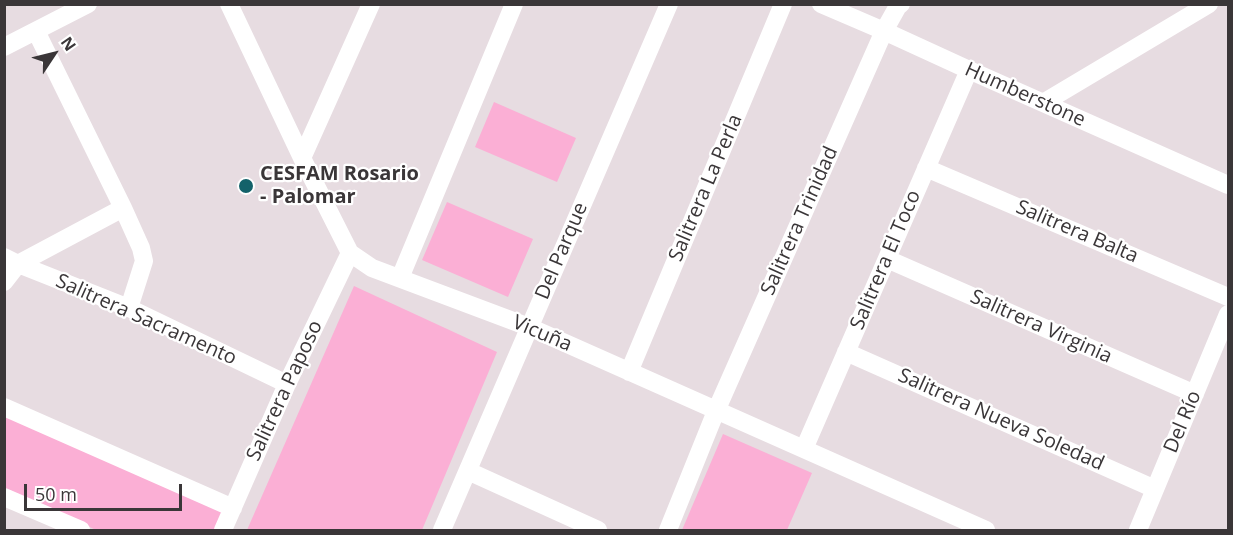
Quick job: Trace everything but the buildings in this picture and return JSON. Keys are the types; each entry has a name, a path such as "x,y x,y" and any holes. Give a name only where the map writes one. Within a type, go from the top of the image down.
{"street":[{"path":"4,47 88,4"},
{"path":"230,4 302,158 350,253"},
{"path":"302,158 371,4"},
{"path":"400,278 514,4"},
{"name":"Del Parque","path":"442,531 669,4"},
{"name":"Salitrera La Perla","path":"629,372 783,4"},
{"name":"Humberstone","path":"821,4 1228,185"},
{"path":"1043,104 1209,4"},
{"name":"Salitrera Trinidad","path":"668,531 716,411 884,31 898,5"},
{"path":"36,31 141,248 144,261 129,308"},
{"name":"Salitrera El Toco","path":"804,450 969,70"},
{"name":"Salitrera Balta","path":"926,168 1228,297"},
{"path":"4,282 11,261 123,208"},
{"name":"Vicuña","path":"350,253 372,268 529,327 986,531"},
{"name":"Salitrera Paposo","path":"223,531 287,384 350,253"},
{"name":"Salitrera Virginia","path":"887,259 1195,394"},
{"name":"Salitrera Sacramento","path":"11,261 129,308 287,384"},
{"name":"Del Río","path":"1138,531 1228,314"},
{"name":"Salitrera Nueva Soledad","path":"846,352 1155,489"},
{"path":"4,407 233,508"},
{"path":"468,471 598,531"},
{"path":"4,496 81,531"}],"shaded area":[{"path":"494,102 576,138 557,182 475,147"},
{"path":"447,202 533,239 508,297 422,260"},
{"path":"354,286 497,352 422,530 247,530"},
{"path":"5,412 225,513 217,530 96,530 5,488"},
{"path":"723,434 812,473 787,530 682,530"}],"place":[{"name":"CESFAM Rosario - Palomar","path":"246,186"}]}
